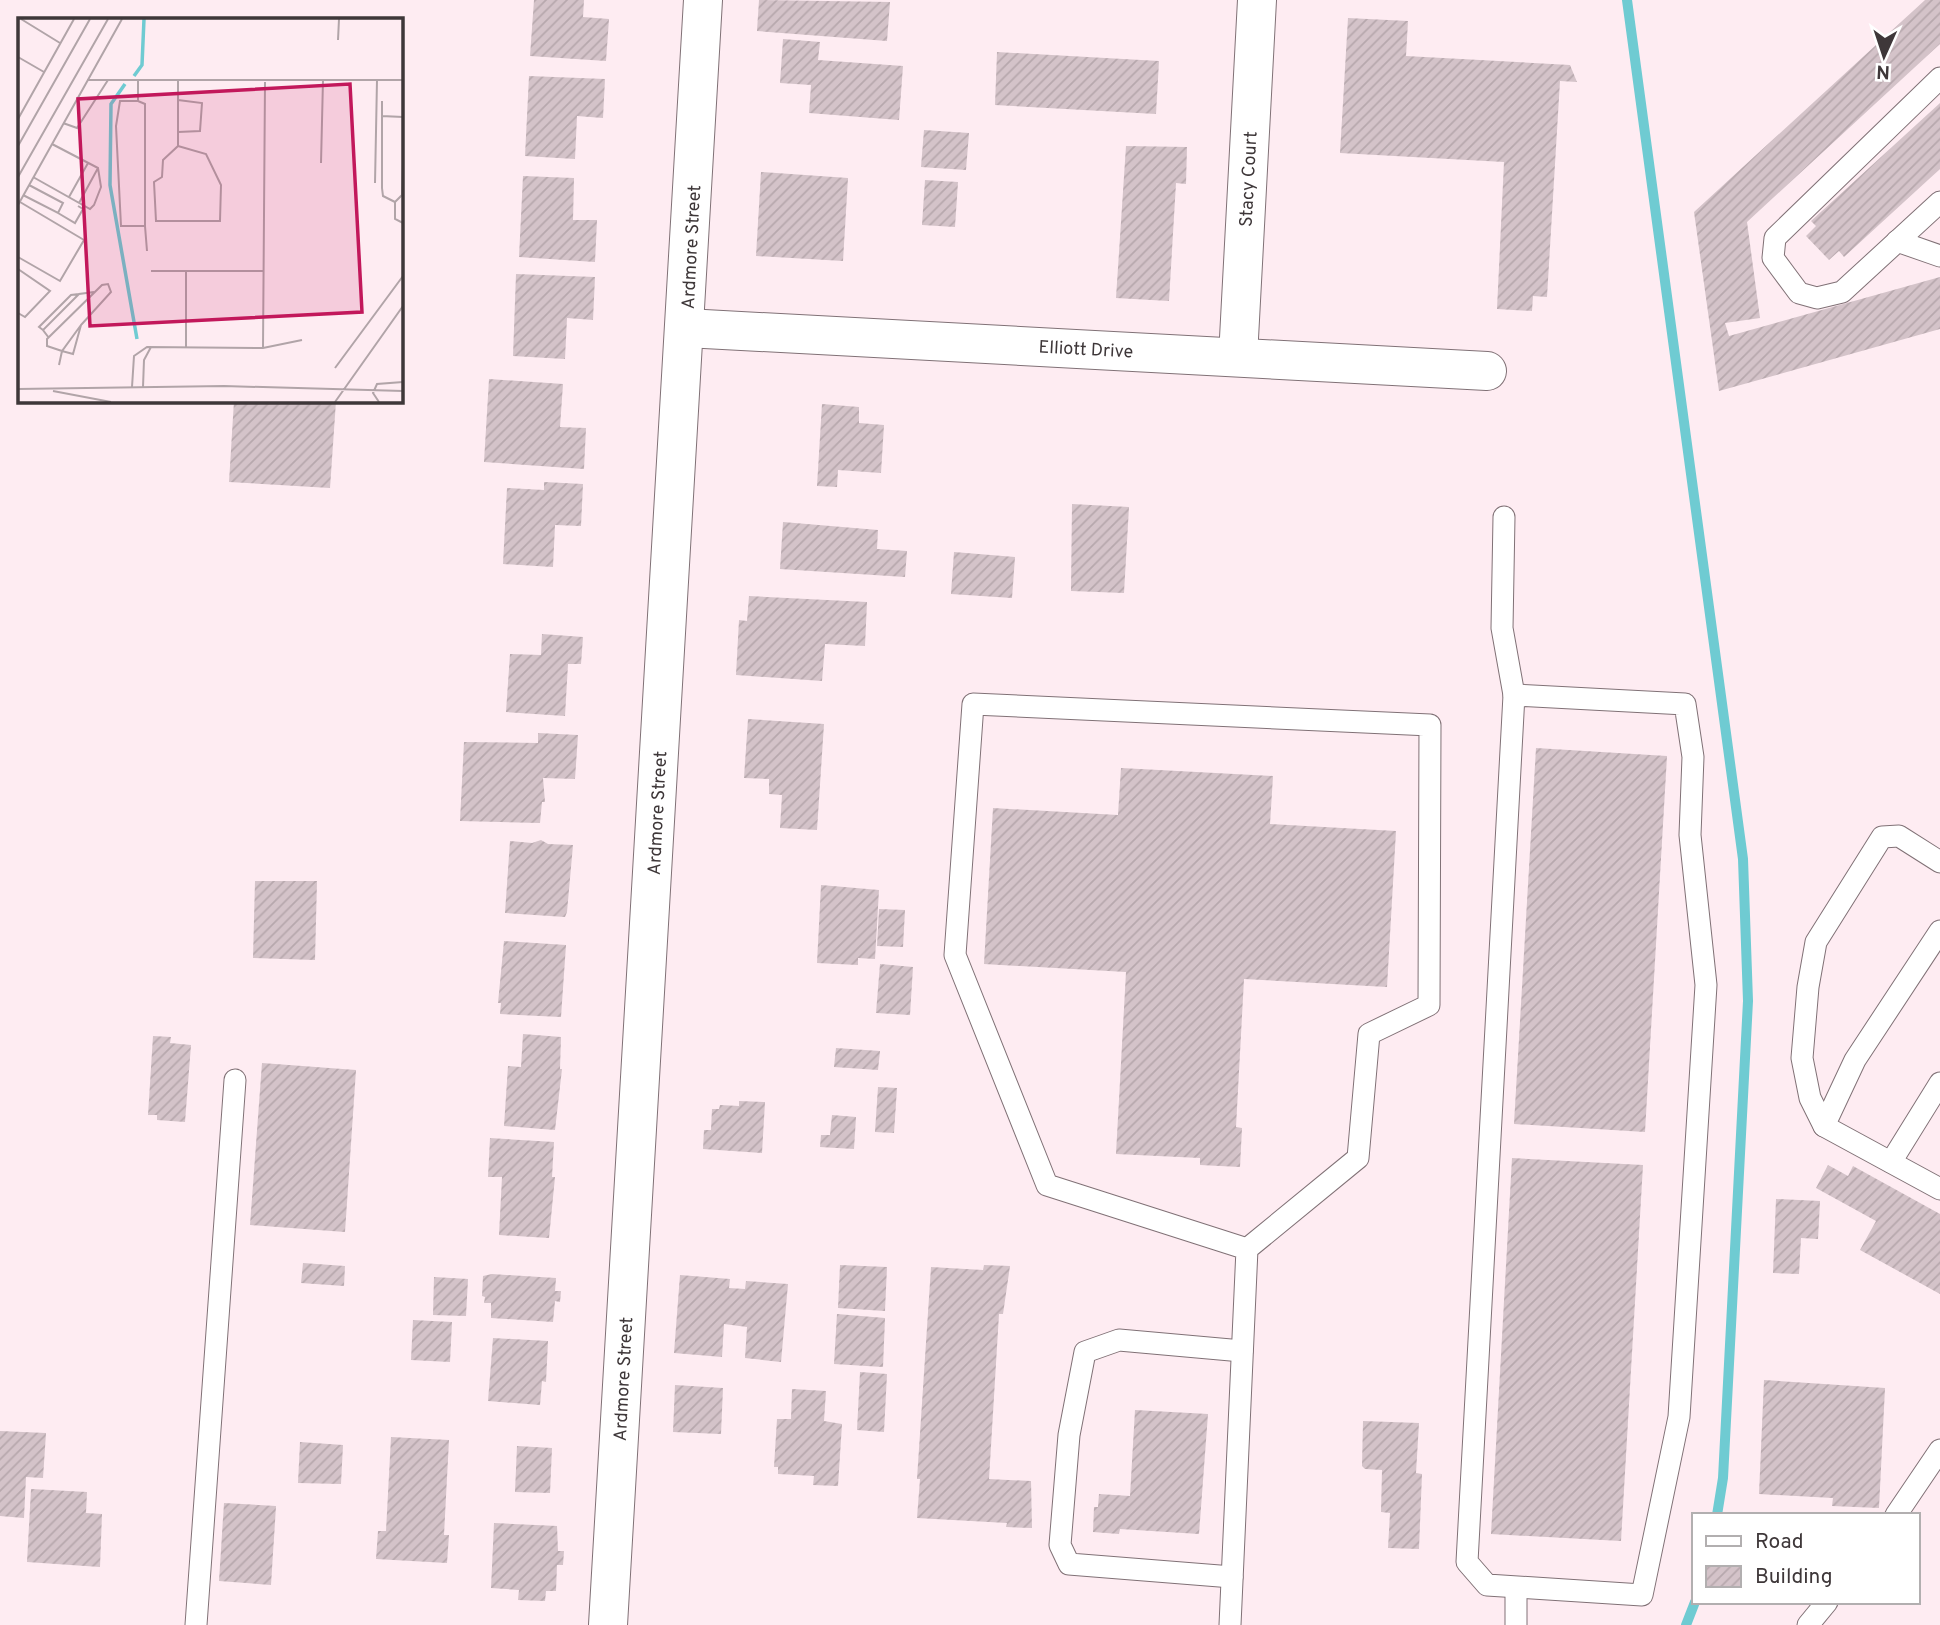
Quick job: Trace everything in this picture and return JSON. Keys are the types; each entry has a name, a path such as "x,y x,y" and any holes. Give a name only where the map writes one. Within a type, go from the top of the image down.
{"street":[{"name":"Ardmore Street","path":"608,1625 704,0"},
{"name":"Stacy Court","path":"1238,357 1257,0"},
{"name":"Elliott Drive","path":"686,328 1487,371"}],"lane":[{"path":"1940,78 1775,238 1773,258 1799,293 1817,298 1842,292 1940,202"},
{"path":"1897,241 1940,256"},
{"path":"1504,517 1502,628 1514,695 1467,1562 1488,1585 1642,1594 1679,1416 1706,985 1690,835 1693,757 1685,704 1514,695"},
{"path":"1230,1625 1247,1249 1358,1158 1369,1034 1429,1004 1430,725 973,704 955,955 1047,1185 1247,1249"},
{"path":"1940,862 1899,836 1882,837 1816,943 1808,987 1802,1058 1810,1098 1824,1126 1940,1189"},
{"path":"1824,1126 1855,1060 1940,931"},
{"path":"196,1625 235,1080"},
{"path":"1891,1162 1940,1083"},
{"path":"1232,1577 1069,1564 1060,1545 1069,1435 1085,1352 1119,1340 1242,1351"},
{"path":"1897,1513 1940,1450"},
{"path":"1516,1588 1516,1625"},
{"path":"1808,1625 1825,1604"}],"building":[{"path":"534,0 584,0 583,17 609,19 606,61 530,56"},
{"path":"759,0 890,2 887,41 757,31"},
{"path":"1925,0 1940,0 1940,44 1747,222 1760,318 1725,323 1729,336 1940,277 1940,329 1719,391 1694,212"},
{"path":"1348,18 1408,21 1406,56 1570,65 1577,82 1560,81 1547,297 1533,296 1532,311 1497,309 1504,162 1340,153"},
{"path":"783,39 820,42 818,60 903,66 899,120 809,113 811,85 780,83"},
{"path":"997,52 1159,61 1156,114 995,105"},
{"path":"529,76 605,79 603,118 577,116 575,159 525,156"},
{"path":"1940,103 1940,169 1844,257 1839,251 1829,260 1806,236 1816,226 1811,221"},
{"path":"924,130 969,133 966,170 921,167"},
{"path":"1126,146 1187,147 1186,184 1176,183 1169,301 1116,298"},
{"path":"761,172 848,178 843,261 756,256"},
{"path":"523,176 574,178 573,220 597,220 595,262 519,257"},
{"path":"925,180 958,182 955,227 922,225"},
{"path":"516,274 595,277 593,320 567,318 565,359 513,356"},
{"path":"489,379 563,384 560,427 586,428 584,469 484,462"},
{"path":"234,402 336,402 330,488 229,482"},
{"path":"822,404 859,407 859,423 884,425 881,473 838,470 837,487 817,486"},
{"path":"544,482 583,484 581,526 555,525 553,567 503,564 507,488 544,490"},
{"path":"1072,504 1129,507 1124,593 1071,591"},
{"path":"783,522 878,530 877,549 907,551 905,577 780,569"},
{"path":"954,552 1015,557 1012,598 951,594"},
{"path":"749,596 867,602 865,646 825,644 822,681 736,675 739,620 747,621"},
{"path":"542,634 583,637 581,664 568,664 565,716 506,712 510,654 541,655"},
{"path":"748,719 824,724 817,830 780,828 782,795 769,794 769,779 744,778"},
{"path":"538,733 578,735 575,779 543,778 545,802 542,802 540,823 460,821 464,742 538,743"},
{"path":"1536,748 1667,756 1645,1132 1514,1124"},
{"path":"1121,768 1273,776 1270,824 1396,831 1387,987 1244,979 1236,1127 1242,1128 1240,1167 1200,1165 1200,1158 1116,1154 1126,972 984,964 993,808 1118,815"},
{"path":"541,840 548,844 573,845 565,917 505,913 510,841 532,843"},
{"path":"255,881 317,881 315,960 253,958"},
{"path":"821,885 879,890 875,959 858,958 858,965 817,963"},
{"path":"879,909 905,910 903,947 877,946"},
{"path":"504,941 566,945 561,1017 500,1014 501,1003 498,1003"},
{"path":"880,964 913,967 910,1015 876,1013"},
{"path":"523,1034 561,1037 562,1069 555,1130 504,1126 508,1066 521,1067"},
{"path":"153,1036 171,1037 170,1043 191,1045 185,1122 157,1120 157,1115 148,1115"},
{"path":"836,1048 880,1051 878,1070 834,1067"},
{"path":"262,1063 356,1070 345,1232 250,1225"},
{"path":"878,1087 897,1088 894,1133 875,1132"},
{"path":"739,1101 765,1102 762,1153 703,1149 704,1130 711,1130 712,1109 719,1109 720,1105 739,1106"},
{"path":"832,1115 856,1117 854,1149 820,1147 821,1135 830,1135"},
{"path":"490,1138 554,1142 552,1177 555,1177 549,1238 499,1235 502,1177 488,1177"},
{"path":"1512,1158 1643,1165 1621,1541 1491,1534"},
{"path":"1828,1165 1848,1176 1853,1166 1940,1214 1940,1294 1860,1250 1876,1221 1816,1188"},
{"path":"1776,1199 1820,1201 1818,1239 1801,1238 1799,1274 1773,1273"},
{"path":"303,1263 345,1266 344,1286 301,1283"},
{"path":"840,1265 887,1267 885,1311 838,1308"},
{"path":"984,1265 1010,1266 1003,1314 999,1314 989,1479 1031,1481 1032,1528 1006,1527 1007,1523 917,1518 920,1479 917,1479 931,1267 983,1270"},
{"path":"492,1274 556,1278 555,1291 561,1291 560,1302 555,1301 553,1322 491,1318 491,1303 484,1303 485,1297 482,1296 483,1276"},
{"path":"680,1275 730,1279 729,1288 745,1289 746,1281 788,1284 781,1362 745,1358 747,1327 724,1324 722,1357 674,1353"},
{"path":"434,1277 468,1279 466,1316 433,1315"},
{"path":"837,1314 885,1318 883,1367 834,1364"},
{"path":"413,1320 452,1322 450,1362 411,1360"},
{"path":"493,1338 548,1341 546,1382 542,1381 540,1405 488,1401"},
{"path":"860,1372 887,1374 884,1432 857,1430"},
{"path":"1764,1380 1885,1388 1879,1508 1832,1506 1833,1498 1759,1494"},
{"path":"675,1385 723,1388 721,1434 673,1432"},
{"path":"792,1389 826,1391 824,1421 842,1424 838,1486 813,1485 814,1476 778,1474 778,1467 774,1467 777,1419 791,1419"},
{"path":"1135,1410 1208,1414 1199,1534 1120,1529 1119,1534 1093,1532 1094,1507 1098,1507 1099,1494 1130,1496"},
{"path":"1363,1421 1419,1423 1416,1473 1422,1474 1419,1549 1388,1548 1390,1513 1381,1512 1382,1470 1365,1469 1362,1466"},
{"path":"0,1431 46,1433 43,1478 26,1477 24,1518 0,1516"},
{"path":"391,1437 449,1440 444,1535 449,1535 447,1563 376,1559 378,1531 386,1531"},
{"path":"300,1442 343,1445 341,1484 298,1483"},
{"path":"517,1446 552,1448 550,1493 515,1492"},
{"path":"31,1489 87,1492 86,1513 102,1514 100,1567 27,1562"},
{"path":"224,1503 276,1506 271,1585 219,1581"},
{"path":"494,1523 557,1526 558,1551 564,1551 563,1565 557,1565 556,1591 546,1591 545,1601 518,1600 519,1590 491,1588"}],"waterway":[{"path":"1627,0 1743,859 1748,1001 1723,1478 1717,1513"},
{"path":"1686,1625 1694,1604"}]}
